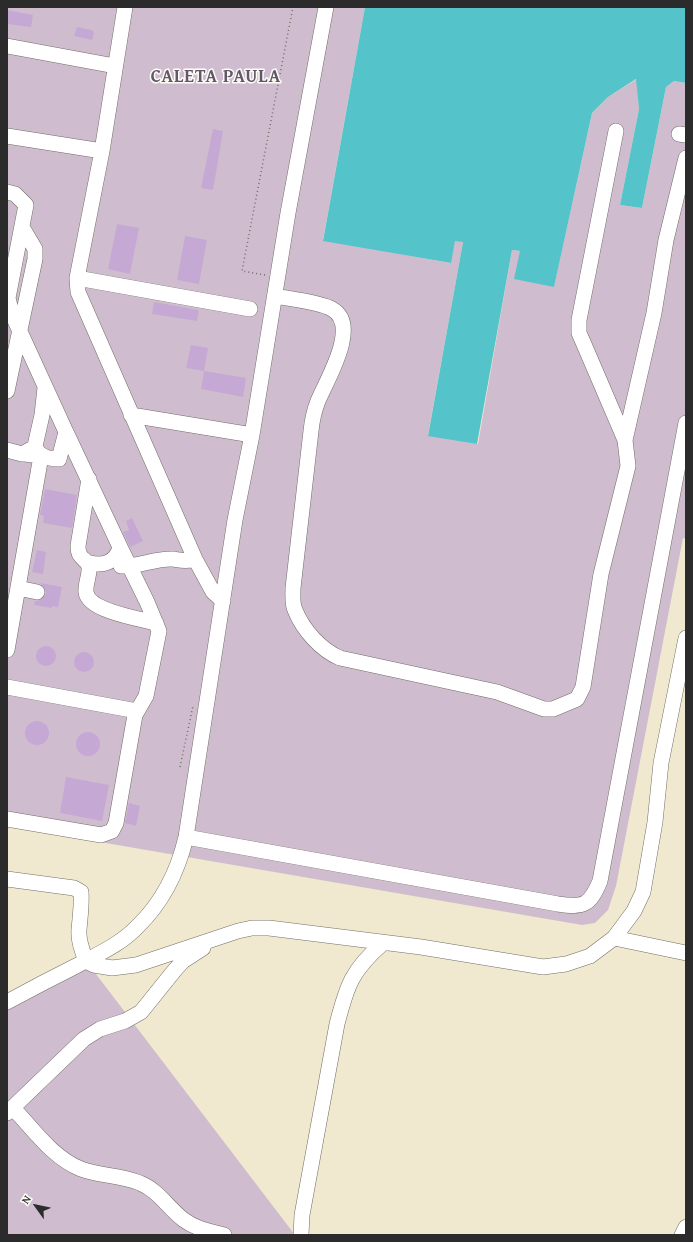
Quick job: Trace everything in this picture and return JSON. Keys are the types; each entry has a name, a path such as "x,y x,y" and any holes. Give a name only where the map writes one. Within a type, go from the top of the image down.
{"lane":[{"path":"125,7 102,151 77,278 78,292 195,559 213,592 224,601"},
{"path":"7,1002 116,944 137,928 158,903 171,882 186,837 224,601 235,520 252,435 288,213 326,7"},
{"path":"7,46 115,66"},
{"path":"275,296 331,309 339,315 342,330 342,344 337,360 313,416 293,588 294,609 301,621 322,648 340,658 497,692 544,709 560,707 577,699 583,687 602,574 628,466 625,440 582,342 579,327 616,130"},
{"path":"7,136 102,151"},
{"path":"625,440 654,313 666,240 686,158"},
{"path":"7,192 15,194 25,202 22,227 7,302 45,388 146,600 159,631 146,696 137,711 116,823 112,831 101,835 7,819"},
{"path":"7,391 9,373 20,332 35,249 22,227"},
{"path":"77,278 250,309"},
{"path":"7,650 9,627 18,588 34,452 42,415 45,388"},
{"path":"42,415 49,413 59,417"},
{"path":"131,415 252,435"},
{"path":"186,837 558,904 573,906 583,905 589,902 598,887 603,867 686,423"},
{"path":"7,450 34,452 59,459 66,432"},
{"path":"89,479 78,546 80,554 87,562 88,567 86,591 91,601 110,611 156,623"},
{"path":"102,564 115,557 120,547"},
{"path":"87,562 130,566 161,560 184,561 195,559"},
{"path":"18,588 37,592"},
{"path":"135,617 143,608 146,600"},
{"path":"7,879 74,888 81,892 82,903 79,936 86,960 94,965 112,968 136,965 219,937 252,928 270,928 383,943 543,967 566,964 590,956 614,938 634,911 643,892 655,822 661,762 686,638"},
{"path":"7,687 137,711"},
{"path":"219,937 183,961 141,1012 125,1021 100,1030 84,1039 10,1111 57,1154 81,1169 140,1183 152,1190 186,1221 198,1228 224,1235"},
{"path":"614,938 686,953"},
{"path":"301,1235 302,1214 337,1024 343,1002 353,975 364,959 383,943"},
{"path":"682,1235 686,1227"}],"path":[{"path":"242,271 292,7"}],"shaded area":[{"path":"7,7 365,7 323,240 450,263 455,240 463,242 428,435 478,444 512,250 520,251 554,286 592,113 608,97 637,79 639,109 620,205 642,208 666,87 674,81 686,83 686,539 683,538 616,886 608,910 595,923 582,925 7,826"},
{"path":"86,961 295,1235 7,1235 7,1002"}],"water":[{"path":"365,7 686,7 686,83 674,81 666,87 642,208 620,205 639,109 636,79 608,97 592,113 554,287 514,279 520,251 512,250 477,444 428,436 463,242 455,241 451,263 323,241"}],"building":[{"path":"7,10 33,15 31,27 7,24"},
{"path":"77,27 92,30 94,33 92,40 74,36"},
{"path":"213,129 223,131 213,190 201,188"},
{"path":"117,224 139,228 130,274 108,269"},
{"path":"185,236 207,240 199,284 177,280"},
{"path":"154,302 199,310 197,321 152,314"},
{"path":"191,345 208,348 204,371 186,368"},
{"path":"204,371 246,378 243,397 201,389"},
{"path":"45,489 77,495 72,528 43,523 44,516 40,515"},
{"path":"132,518 143,541 130,547 123,532 129,530 126,521"},
{"path":"37,550 46,552 43,574 32,572"},
{"path":"40,583 62,587 58,607 52,606 52,608 34,605 35,601 40,600 46,594 45,589"},
{"path":"42,646 50,646 56,652 56,660 50,666 42,666 36,660 36,652"},
{"path":"80,652 88,652 94,658 94,666 88,672 80,672 74,666 74,658"},
{"path":"37,721 46,724 49,733 46,742 37,745 28,742 25,733 28,724"},
{"path":"88,732 93,733 99,739 99,749 93,755 88,756 83,755 77,749 76,744 77,739 83,733"},
{"path":"66,777 109,785 102,821 60,813"},
{"path":"129,803 140,806 136,826 125,823"}],"district":[{"name":"CALETA PAULA","path":"216,77"}]}
